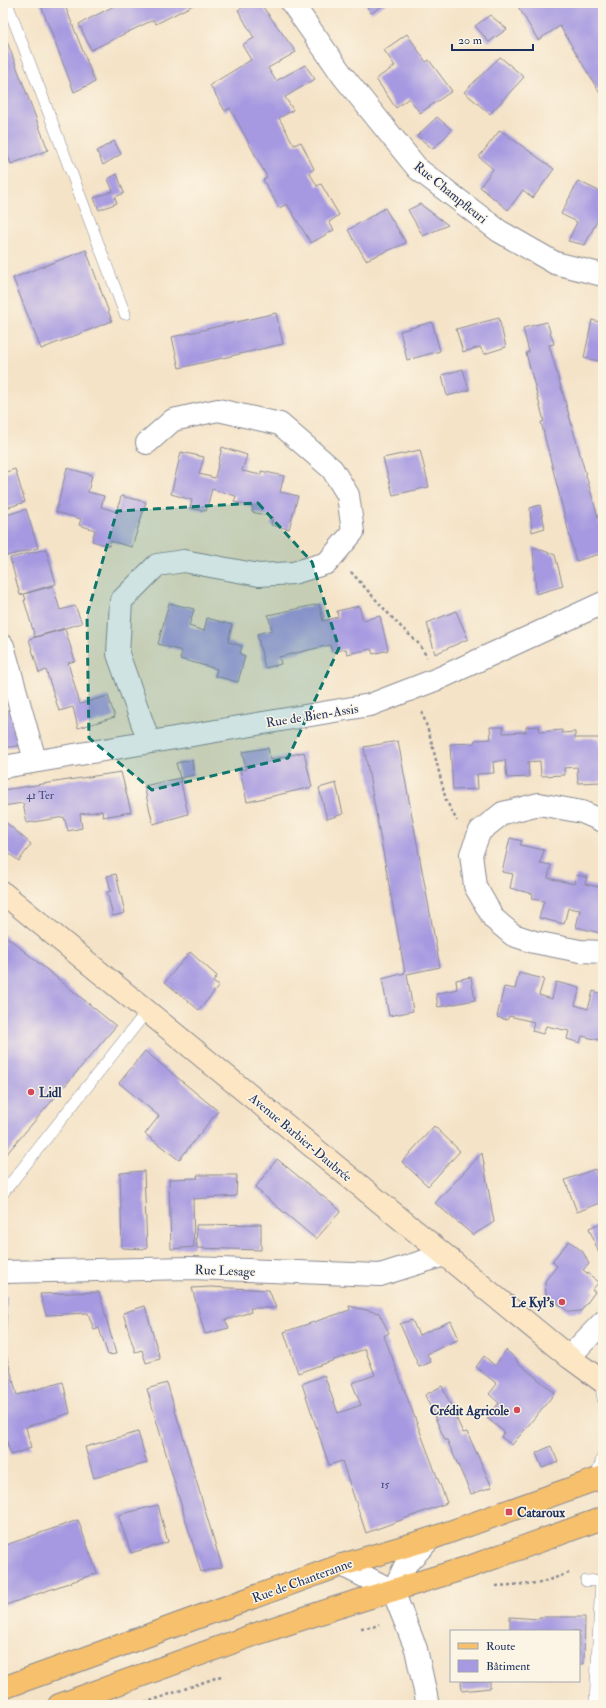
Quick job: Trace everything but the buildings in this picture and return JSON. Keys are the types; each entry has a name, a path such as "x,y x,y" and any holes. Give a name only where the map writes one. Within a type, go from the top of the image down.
{"main road":[{"name":"Avenue Barbier-Daubrée","path":"3,894 570,1357 602,1386"},
{"name":"Rue de Chanteranne","path":"3,1688 342,1565 430,1539 599,1479"},
{"path":"59,1705 267,1630 469,1566 603,1518"}],"street":[{"name":"Rue Champfleuri","path":"292,3 342,76 418,169 506,235 555,263 603,275"},
{"path":"147,443 173,420 218,410 280,424 332,469 348,495 352,532 327,563 293,573 259,575 184,561 157,565 121,601 118,654 149,742"},
{"name":"Rue de Bien-Assis","path":"3,767 35,760 370,705 440,678 603,602"},
{"path":"3,646 35,760"},
{"path":"603,821 582,812 539,804 503,813 480,831 471,854 475,886 494,919 513,935 534,942 580,951 603,952"},
{"name":"Rue Lesage","path":"3,1272 191,1268 380,1275 444,1255"},
{"path":"570,1357 603,1322"},
{"path":"393,1591 406,1564 430,1539"},
{"path":"342,1565 393,1591 416,1649 428,1705"}],"lane":[{"path":"7,3 126,314"},
{"path":"3,1194 147,1011"},
{"path":"599,1479 603,1456"},
{"path":"586,1582 602,1580 595,1705"}],"path":[{"path":"335,554 396,622 419,644 440,678"},
{"path":"414,688 430,736 446,800 459,823 480,831"},
{"path":"492,1586 540,1583 575,1571"},
{"path":"360,1628 373,1627 403,1614"}],"highlighted area":[{"path":"258,503 312,562 339,648 288,758 152,790 89,738 87,615 117,511"}],"place":[{"name":"Lidl","path":"31,1092"},
{"name":"Le Kyl's","path":"562,1302"},
{"name":"Crédit Agricole","path":"517,1410"},
{"name":"Cataroux","path":"509,1512"}]}
